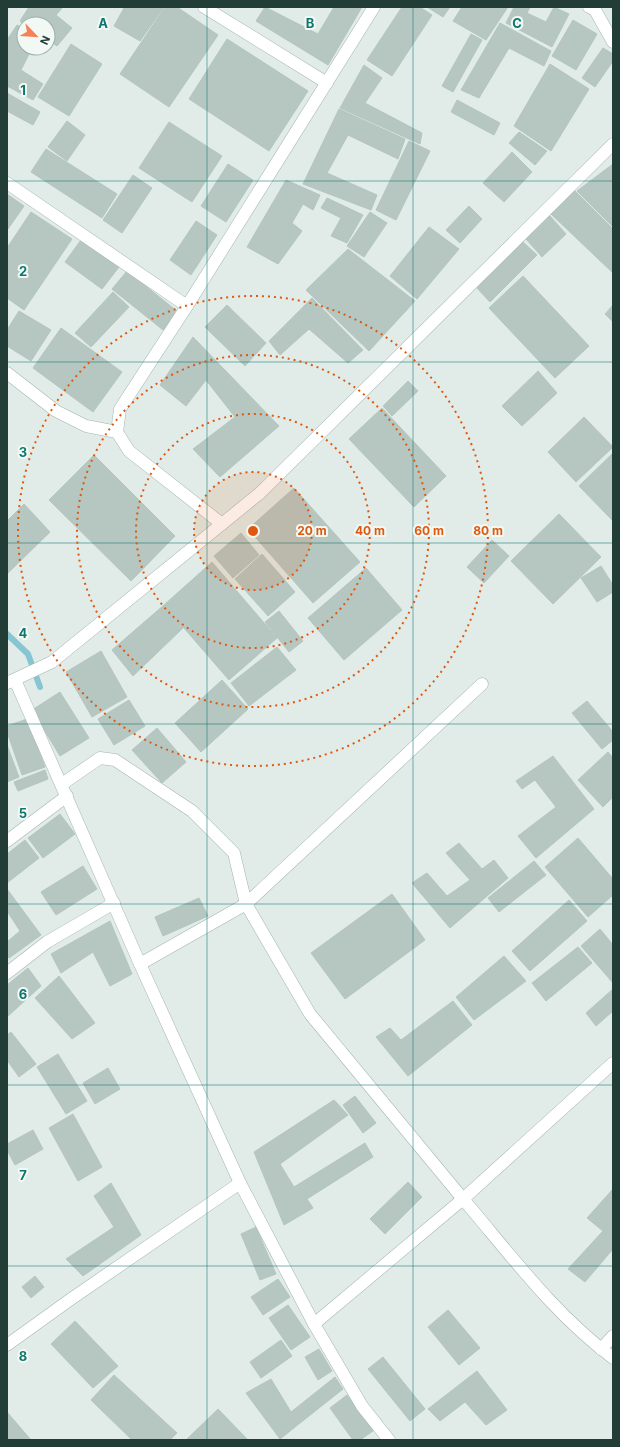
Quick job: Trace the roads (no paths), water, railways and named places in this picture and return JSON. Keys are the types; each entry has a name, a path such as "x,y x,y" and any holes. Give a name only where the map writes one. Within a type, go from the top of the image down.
{"street":[{"path":"204,7 327,83"},
{"path":"222,524 129,451 117,432 120,409 187,306 374,7"},
{"path":"589,7 596,10 613,42"},
{"path":"389,1440 362,1406 314,1324 240,1184 140,964 62,784 11,681 52,662 266,488 613,144"},
{"path":"7,183 187,306"},
{"path":"7,373 56,411 86,426 117,432"},
{"path":"140,964 246,904 482,684"},
{"path":"62,784 100,758 115,760 192,811 234,854 246,904 310,1014 463,1199 560,1312 613,1358"},
{"path":"7,841 67,796"},
{"path":"7,973 48,942 114,903"},
{"path":"314,1324 463,1199 613,1063"},
{"path":"7,1345 71,1299 240,1184"},
{"path":"602,1349 613,1336"}],"waterway":[{"path":"7,634 28,654 40,687"}]}
